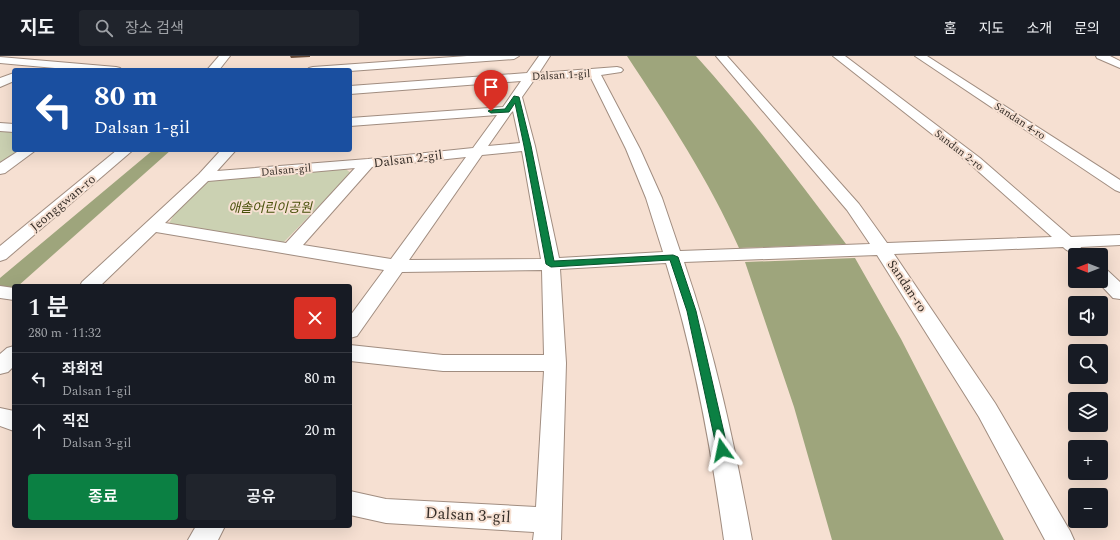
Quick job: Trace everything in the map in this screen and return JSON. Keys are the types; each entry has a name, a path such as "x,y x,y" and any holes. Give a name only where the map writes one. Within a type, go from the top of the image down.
{"street":[{"path":"215,68 226,56"},
{"path":"342,68 514,56"},
{"path":"352,328 545,56"},
{"name":"Sandan-ro","path":"721,56 853,207 987,410 1060,540"},
{"name":"Sandan 2-ro","path":"838,56 975,161 1074,248"},
{"name":"Sandan 4-ro","path":"920,56 1120,187"},
{"path":"1101,56 1120,65"},
{"path":"0,60 90,68"},
{"path":"30,68 39,64"},
{"path":"582,73 617,70"},
{"name":"Dalsan 1-gil","path":"352,90 594,72 654,198 692,311 726,466 738,540"},
{"path":"0,83 12,77"},
{"path":"0,86 12,88"},
{"path":"352,122 384,120 511,104"},
{"name":"Dalsan 3-gil","path":"352,503 386,511 548,530 555,363 551,264 528,146 511,104"},
{"path":"0,127 12,128"},
{"name":"Dalsan 2-gil","path":"291,248 368,163 528,146"},
{"path":"0,170 26,152"},
{"name":"Jeonggwan-ro","path":"0,254 124,152"},
{"path":"91,284 204,177 227,152"},
{"name":"Dalsan-gil","path":"204,177 368,163"},
{"path":"152,226 396,266 551,264 673,257 1120,240"},
{"path":"1108,281 1120,293"},
{"path":"0,292 12,294"},
{"path":"352,353 443,363 555,363"},
{"path":"0,366 12,356"},
{"path":"0,417 12,420"},
{"path":"202,540 211,528"}],"green space":[{"path":"627,56 696,56 755,125 846,244 739,248 715,198 673,126"},
{"path":"0,131 12,132 12,152 22,152 0,167"},
{"path":"151,152 169,152 20,284 12,284 12,289 0,292 0,278"},
{"name":"애솔어린이공원","path":"343,167 351,173 282,244 168,225 179,206 206,180"},
{"path":"855,258 901,339 1004,540 832,540 794,407 745,262"}],"route":[{"path":"491,111 507,110 516,97 528,146 551,264 673,257 692,311 722,450"}]}
